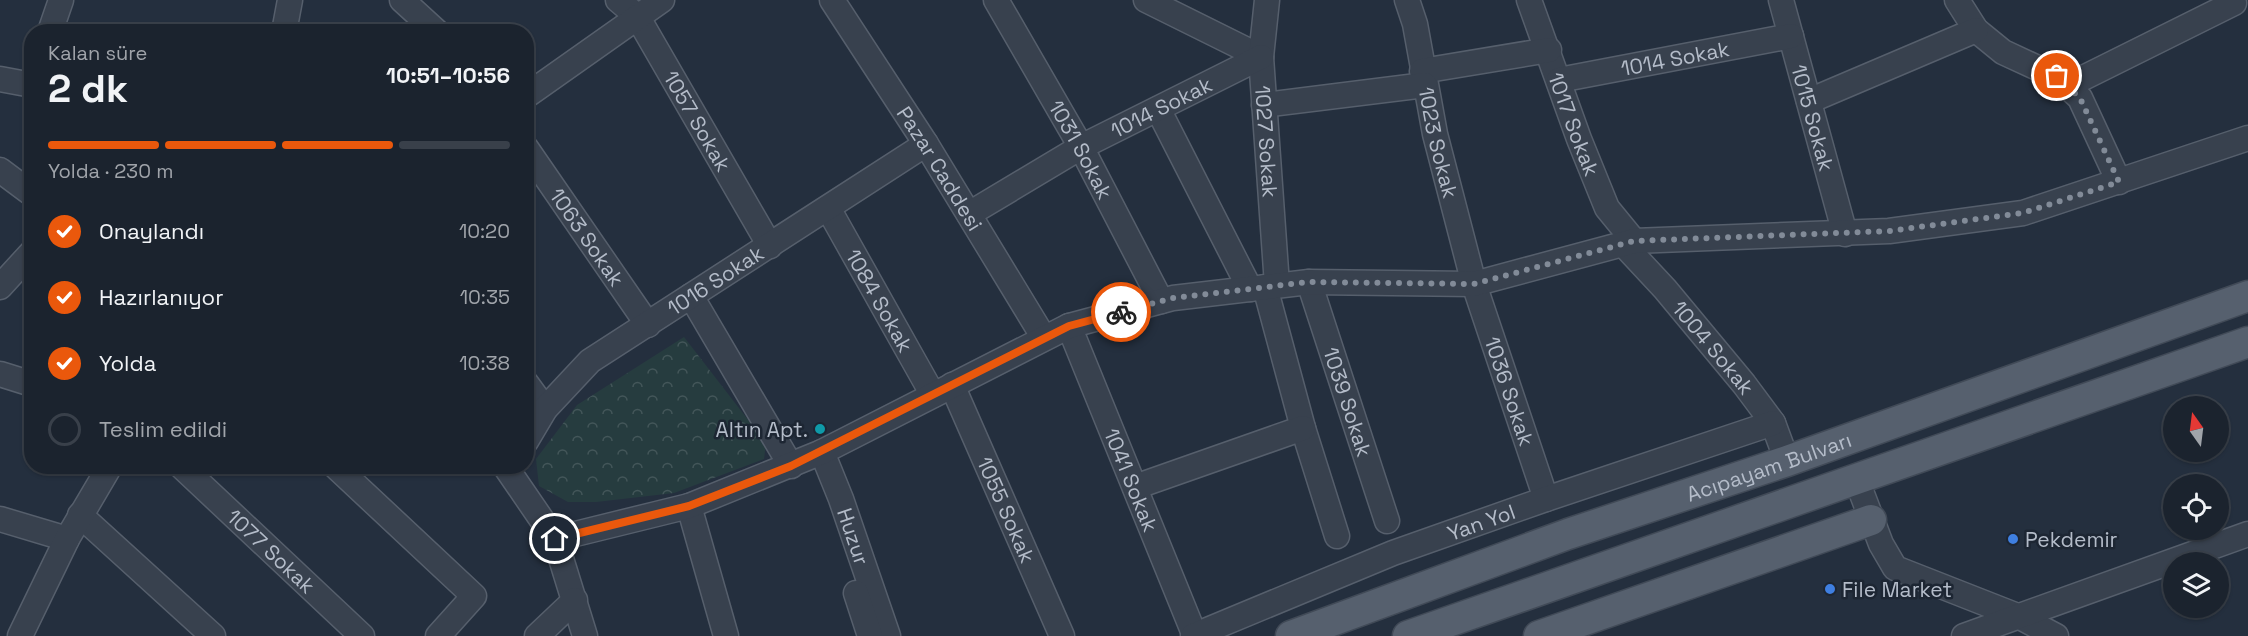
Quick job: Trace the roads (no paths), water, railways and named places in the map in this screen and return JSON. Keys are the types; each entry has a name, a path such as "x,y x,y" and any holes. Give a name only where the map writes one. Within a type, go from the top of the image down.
{"main road":[{"name":"Acıpayam Bulvarı","path":"1291,636 1568,534 1787,461 2248,296"},
{"name":"Acıpayam Bulvarı","path":"1408,636 2248,342"},
{"path":"1549,634 1871,520"}],"street":[{"path":"53,24 61,0"},
{"path":"286,24 290,0"},
{"path":"402,0 428,24"},
{"name":"1057 Sokak","path":"618,0 637,16 770,246"},
{"path":"534,90 662,0"},
{"name":"Pazar Caddesi","path":"832,0 926,144 1044,338"},
{"name":"1031 Sokak","path":"996,0 1081,147 1161,301"},
{"path":"1146,0 1261,57"},
{"name":"1027 Sokak","path":"1264,287 1264,105 1261,57 1267,0"},
{"name":"1023 Sokak","path":"1407,0 1415,24 1435,134 1474,284"},
{"name":"1017 Sokak","path":"1529,0 1549,50 1579,139 1607,208 1629,243"},
{"name":"1015 Sokak","path":"1781,0 1845,234"},
{"path":"1958,0 1976,30 2003,52 2057,76 2080,98 2119,182"},
{"path":"2067,86 2238,6"},
{"path":"1809,101 1976,30"},
{"name":"1014 Sokak","path":"1559,80 1791,36"},
{"path":"1264,105 1423,78 1549,50"},
{"name":"1014 Sokak","path":"969,214 1081,147 1261,57"},
{"path":"0,79 24,83"},
{"path":"1158,108 1264,287 1303,428 1337,536"},
{"path":"555,539 689,506 807,459 1069,326 1161,301 1309,282 1474,284 1629,243 1889,231 2023,213 2248,138"},
{"name":"1016 Sokak","path":"534,428 545,409 590,361 926,144"},
{"name":"1063 Sokak","path":"534,160 648,325"},
{"path":"0,170 24,188"},
{"name":"1084 Sokak","path":"828,208 942,390"},
{"name":"1004 Sokak","path":"1629,243 1773,423 1787,461"},
{"path":"0,287 24,261"},
{"name":"1039 Sokak","path":"1309,282 1387,520"},
{"name":"1036 Sokak","path":"1474,284 1546,499"},
{"path":"691,296 807,459"},
{"name":"1041 Sokak","path":"1069,326 1194,636"},
{"path":"0,374 24,382"},
{"name":"1055 Sokak","path":"942,390 1062,636"},
{"path":"534,394 545,409"},
{"name":"Yan Yol","path":"1194,636 1393,553 1773,423"},
{"path":"1135,487 1303,428"},
{"name":"Huzur","path":"807,459 820,484 870,636"},
{"name":"Huzur","path":"807,459 841,499 888,636"},
{"path":"20,636 67,539 105,474"},
{"name":"1077 Sokak","path":"190,474 362,636"},
{"path":"344,474 474,596 438,636"},
{"path":"513,474 555,539 585,636"},
{"path":"1856,478 1881,544 1895,568 2020,617 2056,636"},
{"path":"689,506 726,636"},
{"path":"80,515 213,636"},
{"path":"0,519 67,539"},
{"path":"1964,636 2248,534"},
{"path":"537,636 575,600"}],"place":[{"name":"Altın Apt.","path":"820,429"},
{"name":"Pekdemir","path":"2013,539"},
{"name":"File Market","path":"1830,589"}]}
